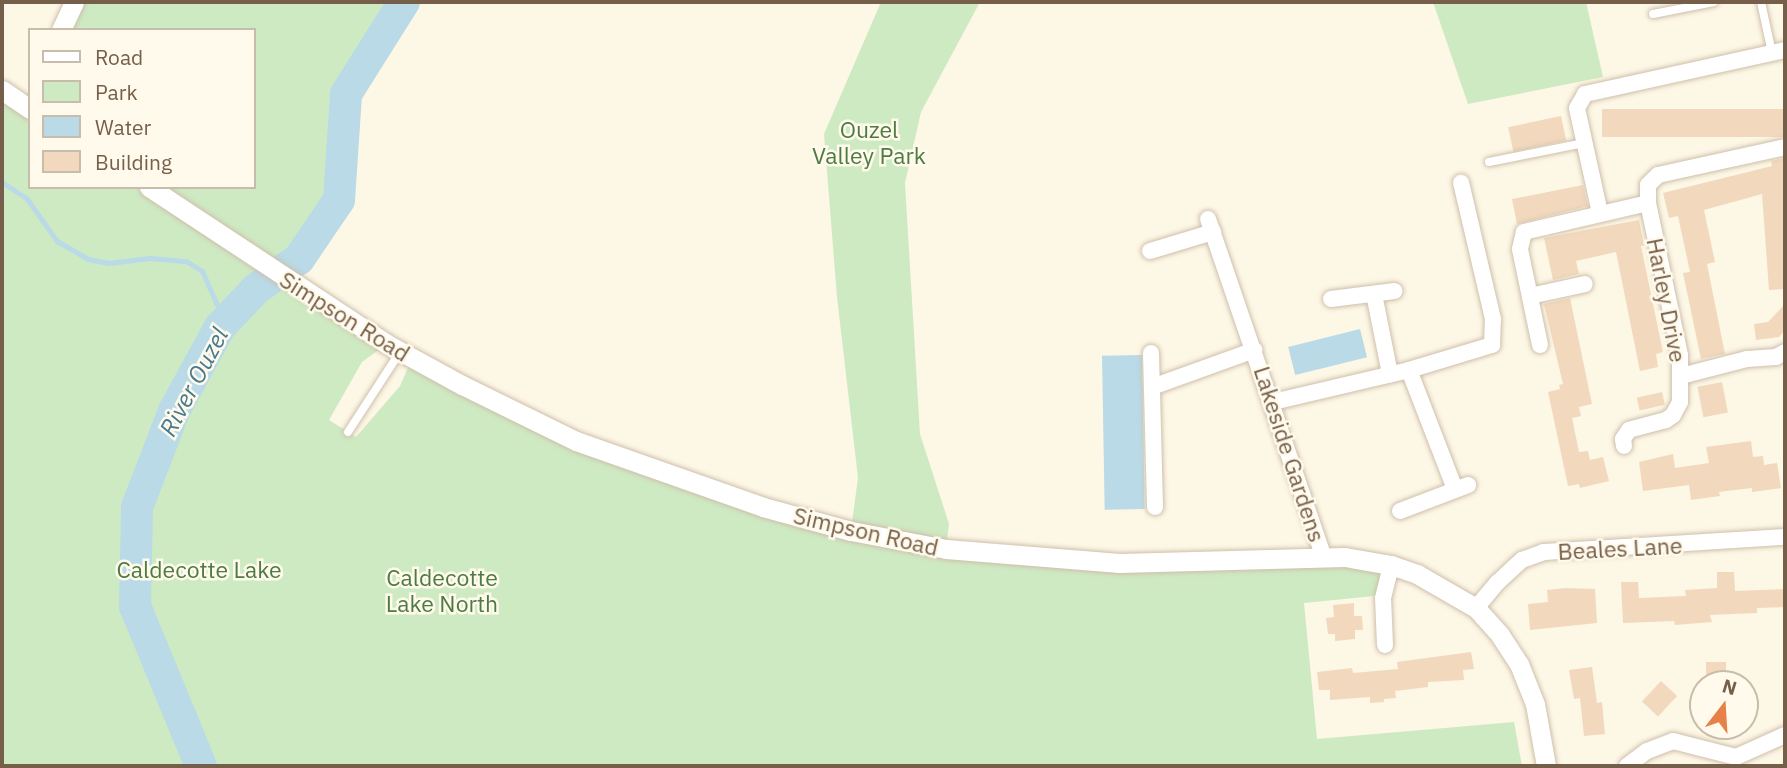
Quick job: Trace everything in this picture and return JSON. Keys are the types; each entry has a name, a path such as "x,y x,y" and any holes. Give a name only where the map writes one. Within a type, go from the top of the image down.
{"street":[{"path":"62,28 74,2"},
{"path":"1600,213 1577,108 1585,94 1779,51"},
{"path":"2,90 27,100"},
{"path":"1540,345 1520,249 1524,232 1648,203 1648,185 1658,175 1785,146"},
{"path":"1273,402 1409,370 1492,345 1493,318 1461,183"},
{"name":"Simpson Road","path":"152,189 256,260 400,352 576,441 763,507 851,531 946,549 1119,563 1345,557 1391,565 1417,574 1476,608 1519,664 1535,704 1546,766"},
{"name":"Harley Drive","path":"1624,446 1623,439 1629,430 1673,415 1680,402 1680,355 1648,203"},
{"name":"Lakeside Gardens","path":"1150,251 1211,226 1324,557"},
{"path":"1530,296 1585,284"},
{"path":"1331,299 1394,291"},
{"path":"1374,294 1390,374"},
{"name":"Lakeside Gardens","path":"1152,387 1255,350"},
{"path":"1681,376 1747,359 1776,357 1785,352"},
{"path":"1151,354 1154,507"},
{"path":"1400,511 1461,487 1409,370"},
{"name":"Beales Lane","path":"1476,608 1497,583 1522,560 1544,552 1785,537"},
{"path":"1385,645 1383,598 1391,565"},
{"path":"1627,766 1647,751 1673,741 1735,762 1785,736"}],"lane":[{"path":"1653,14 1714,2"},
{"path":"1761,2 1779,51"},
{"path":"1489,163 1584,143"},
{"path":"348,432 400,352"}],"green space":[{"name":"Caldecotte Lake","path":"74,2 404,2 346,94 339,200 299,259 279,274 387,344 362,362 329,420 356,437 400,386 412,359 519,414 851,530 858,478 837,297 824,134 881,2 980,2 921,112 905,183 920,434 949,524 946,549 1391,565 1383,598 1374,596 1304,603 1317,739 1514,722 1522,766 2,766 2,90 21,103 28,92 28,189 256,189 256,28 62,28"},
{"path":"1433,2 1586,2 1603,77 1468,104"}],"water":[{"path":"1360,329 1367,357 1295,375 1288,347"},
{"path":"1142,355 1145,509 1105,510 1102,356"}],"building":[{"path":"1602,109 1785,109 1785,137 1602,137"},
{"path":"1561,116 1566,140 1513,152 1508,127"},
{"path":"1785,158 1785,289 1769,290 1762,194 1704,210 1715,262 1707,264 1725,354 1701,359 1683,273 1690,272 1678,216 1669,218 1663,193 1772,166 1771,161"},
{"path":"1583,185 1588,206 1517,224 1512,199"},
{"path":"1639,220 1644,246 1641,246 1663,352 1656,354 1658,367 1640,371 1616,252 1576,261 1579,274 1553,280 1544,238"},
{"path":"1570,298 1592,404 1579,407 1581,416 1572,418 1579,452 1588,451 1590,460 1603,457 1609,481 1580,488 1579,484 1568,486 1548,392 1560,389 1559,385 1563,384 1544,304"},
{"path":"1785,304 1785,330 1779,337 1756,340 1754,324 1768,322"},
{"path":"1722,382 1728,412 1703,417 1697,387"},
{"path":"1662,392 1665,405 1640,411 1637,398"},
{"path":"1751,441 1753,457 1763,456 1764,465 1777,463 1781,488 1752,492 1752,488 1719,492 1720,496 1691,500 1689,485 1643,491 1639,462 1673,454 1675,468 1709,463 1706,447"},
{"path":"1717,572 1734,572 1735,591 1785,589 1785,607 1757,608 1757,613 1710,615 1712,622 1675,625 1674,621 1623,623 1621,582 1638,582 1639,598 1686,596 1685,590 1717,588"},
{"path":"1595,589 1597,623 1530,630 1528,604 1548,602 1547,590"},
{"path":"1354,603 1354,616 1362,616 1363,630 1355,630 1355,639 1335,641 1335,634 1328,634 1326,618 1334,617 1333,605"},
{"path":"1471,652 1474,669 1463,670 1464,680 1428,682 1428,687 1395,691 1396,698 1384,699 1384,702 1370,703 1370,697 1330,700 1330,690 1319,690 1317,672 1352,668 1353,673 1398,669 1397,662"},
{"path":"1706,662 1726,662 1726,670 1706,670"},
{"path":"1592,667 1597,703 1602,702 1605,734 1584,736 1580,698 1574,699 1569,670"},
{"path":"1661,681 1677,696 1658,716 1642,701"}],"waterway":[{"name":"River Ouzel","path":"201,766 135,606 137,507 174,411 220,327 256,289 299,259 339,200 346,94 404,2"},
{"path":"2,182 27,199 57,241 88,259 108,263 150,258 186,261 202,271 216,303 230,317"}],"park label":[{"name":"Ouzel Valley Park","path":"869,142"},
{"name":"Caldecotte Lake North","path":"442,590"}]}
